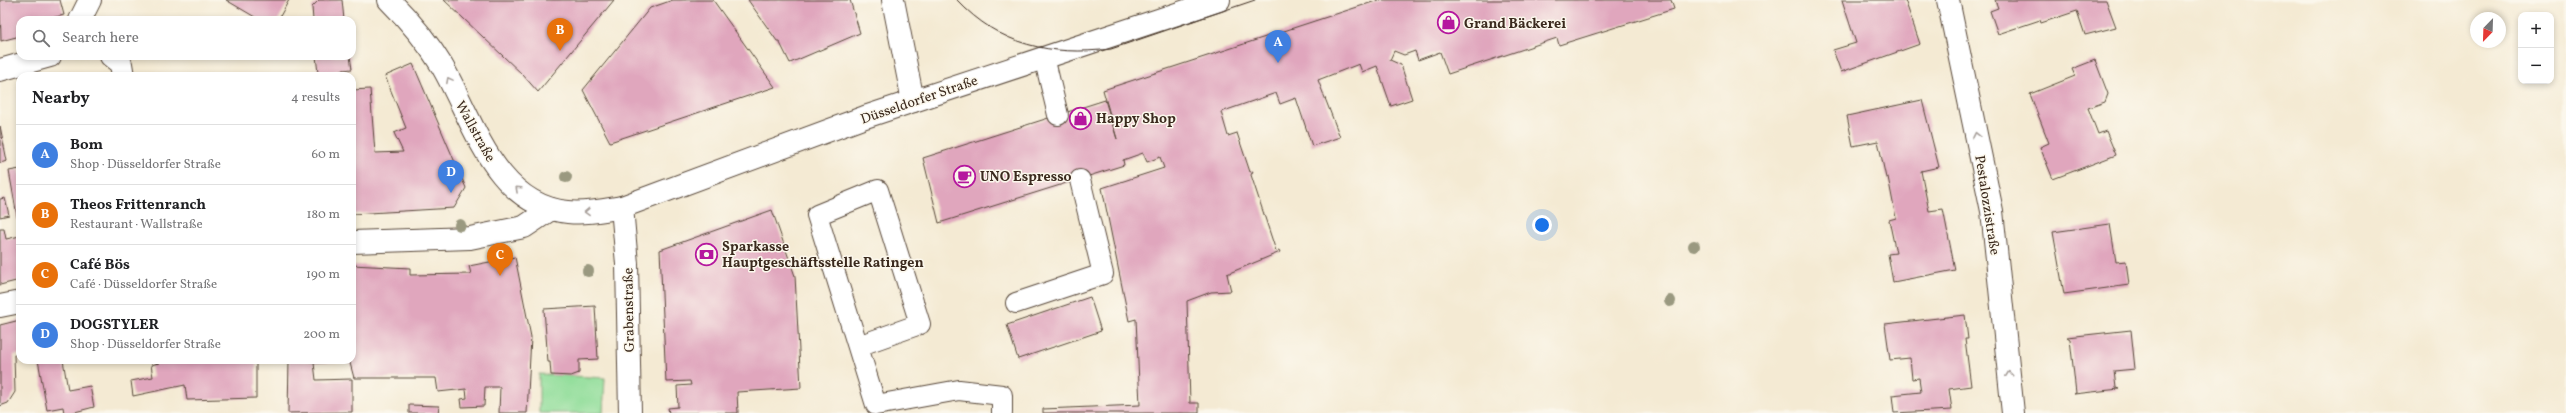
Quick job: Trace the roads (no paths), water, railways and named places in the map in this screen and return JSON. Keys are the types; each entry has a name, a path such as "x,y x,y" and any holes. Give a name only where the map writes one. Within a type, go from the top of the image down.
{"street":[{"path":"82,16 90,0"},
{"name":"Wallstraße","path":"389,0 426,42 446,74 484,150 501,174 523,194 551,208 567,212 588,212 622,207"},
{"path":"893,0 914,101"},
{"name":"Düsseldorfer Straße","path":"622,207 914,101 1219,0"},
{"name":"Pestalozzistraße","path":"1948,0 1992,211 2013,413"},
{"path":"0,70 36,60"},
{"path":"116,60 121,64 123,72"},
{"name":"Grabenstraße","path":"622,207 627,264 630,413"},
{"path":"356,242 470,238 524,227 551,208"},
{"path":"0,306 16,303"}],"lane":[{"path":"1044,57 1058,115"},
{"path":"1016,303 1103,274 1080,180"},
{"path":"858,346 920,324 878,190 817,215 876,405 959,390 1002,395 1002,413"}],"tram line":[{"path":"957,0 974,16 1009,38 1047,49 1068,51 1111,49 1255,0"}],"place":[{"name":"Grand Bäckerei","path":"1449,23"},
{"name":"Theos Frittenranch","path":"560,51"},
{"name":"Bom","path":"1278,63"},
{"name":"Happy Shop","path":"1081,118"},
{"name":"UNO Espresso","path":"965,176"},
{"name":"DOGSTYLER","path":"451,193"},
{"name":"Sparkasse Hauptgeschäftsstelle Ratingen","path":"706,254"},
{"name":"Café Bös","path":"500,276"}]}
